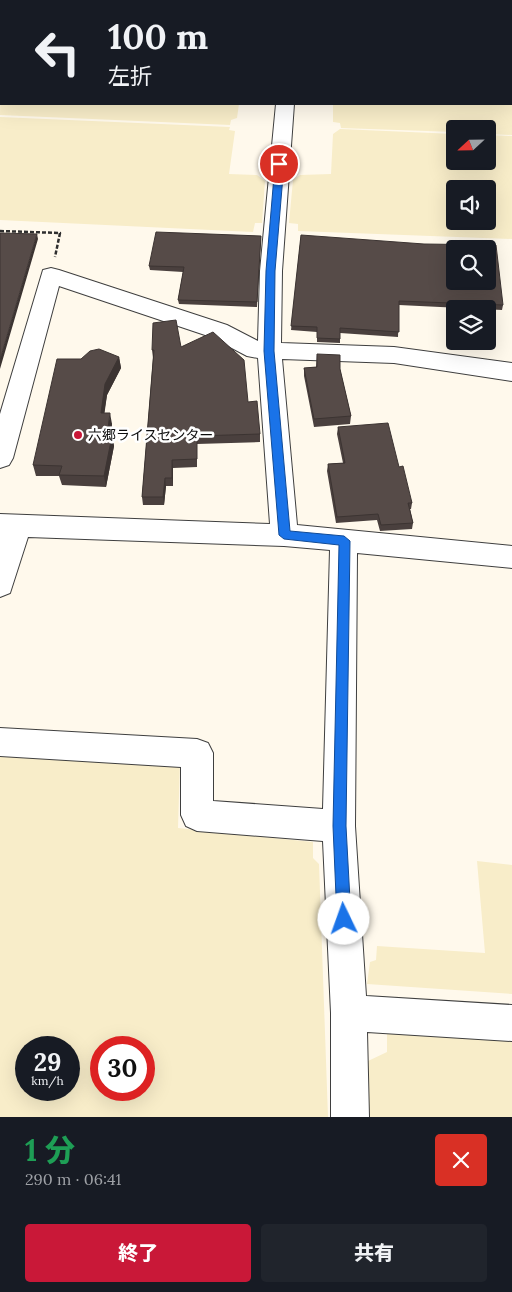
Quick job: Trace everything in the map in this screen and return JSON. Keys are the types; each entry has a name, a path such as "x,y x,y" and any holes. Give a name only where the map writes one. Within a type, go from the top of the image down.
{"street":[{"path":"284,535 269,351 271,271 285,105"},
{"path":"0,458 51,275 219,331 254,350 394,355 512,372"},
{"path":"0,585 9,525 284,535 512,558"},
{"path":"344,541 339,826 349,1012 350,1117"},
{"path":"0,742 197,753 197,815 339,826"},
{"path":"349,1012 512,1023"}],"path":[{"path":"0,231 60,233 51,275"}],"shaded area":[{"path":"0,105 239,105 237,118 231,120 230,125 0,115"},
{"path":"333,105 512,105 512,135 496,134 496,120 446,120 446,132 341,128 340,123 333,122"},
{"path":"0,117 230,127 229,130 235,131 229,174 257,175 265,181 262,223 255,223 253,232 0,220"},
{"path":"340,129 446,134 446,170 496,170 496,135 512,136 512,239 298,231 298,224 289,223 293,180 300,175 331,174 333,134"},
{"path":"0,753 180,762 178,828 313,842 313,858 319,864 328,1117 0,1117"},
{"path":"477,861 512,865 512,994 367,984 370,962 376,960 377,946 485,953"},
{"path":"387,1032 512,1041 512,1117 369,1117 368,1061 387,1052"}],"building":[{"path":"156,232 261,236 257,302 178,300 184,267 149,266"},
{"path":"0,233 37,234 0,360"},
{"path":"301,235 446,244 446,290 496,290 496,245 503,305 496,305 496,300 446,300 446,303 399,301 399,332 340,328 340,339 317,338 317,327 291,326"},
{"path":"176,320 181,347 213,332 244,360 248,402 257,401 260,434 197,436 197,459 172,460 172,478 165,478 163,497 142,497 154,350 152,350 153,323"},
{"name":"六郷ライスセンター","path":"99,349 119,357 105,384 101,413 110,413 107,436 112,436 104,476 59,475 62,466 33,465 57,359 81,359 90,351"},
{"path":"317,354 340,355 340,369 351,416 314,419 304,368 317,367"},
{"path":"388,423 399,467 403,466 412,503 408,503 413,523 381,525 378,514 337,517 328,464 345,463 338,427"}],"place":[{"name":"六郷ライスセンター","path":"78,435"}],"route":[{"path":"279,164 271,271 269,351 272,410 284,535 344,541 339,826 344,919"}]}
